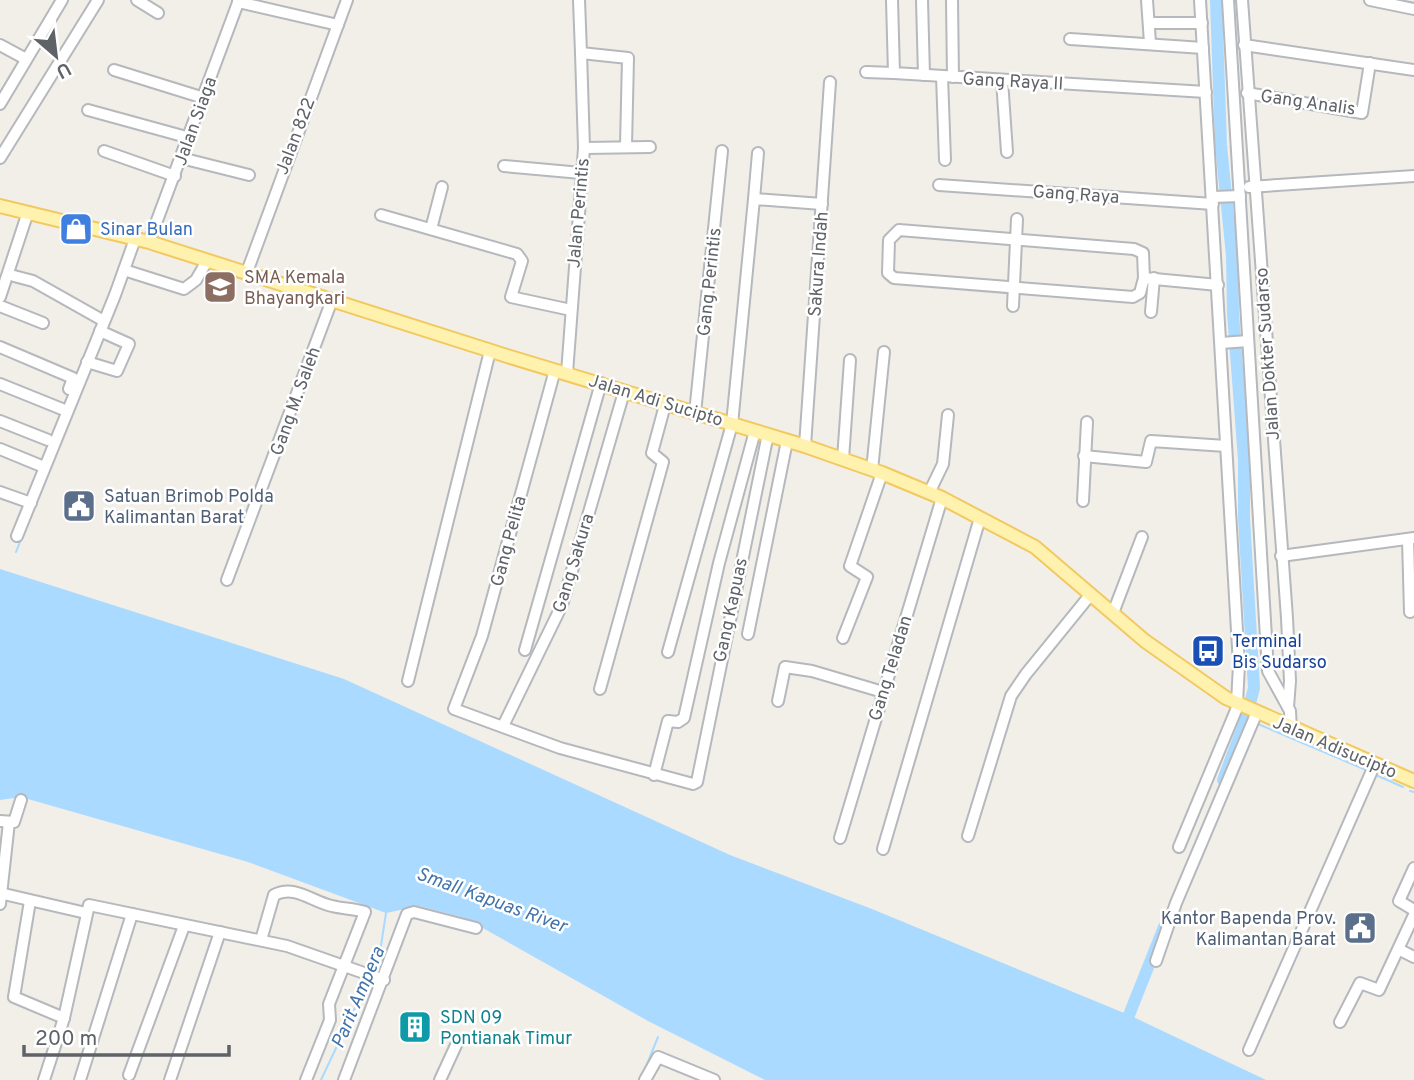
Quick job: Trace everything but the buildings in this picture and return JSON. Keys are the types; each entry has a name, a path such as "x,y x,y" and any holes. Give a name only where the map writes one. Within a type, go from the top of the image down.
{"main road":[{"name":"Jalan Adi Sucipto","path":"0,205 149,242 247,272 490,351 805,446 942,498 1035,547 1145,641 1244,706"},
{"name":"Jalan Adisucipto","path":"1244,706 1291,730 1414,781"}],"street":[{"path":"0,104 62,0"},
{"path":"0,158 97,0"},
{"path":"137,0 158,13"},
{"name":"Jalan 822","path":"247,272 347,0"},
{"name":"Jalan Perintis","path":"561,372 571,310 583,148 579,0"},
{"path":"892,0 894,73"},
{"path":"922,0 924,75"},
{"path":"945,160 952,0"},
{"path":"1147,0 1150,43"},
{"path":"1200,0 1206,92 1226,196 1241,225 1268,671 1288,707 1292,719 1291,730"},
{"path":"1156,961 1244,706 1237,683 1239,665 1218,285 1226,196 1237,150 1228,0"},
{"name":"Jalan Dokter Sudarso","path":"1242,0 1290,674 1288,707"},
{"path":"1370,0 1414,9"},
{"path":"239,1 338,25"},
{"name":"Jalan Siaga","path":"149,242 239,1"},
{"path":"1149,23 1202,23"},
{"path":"1070,39 1203,48"},
{"path":"0,45 26,59"},
{"path":"1244,45 1414,70"},
{"path":"581,53 627,56 626,146"},
{"name":"Gang Analis","path":"1247,93 1362,113 1370,63"},
{"path":"114,70 204,98"},
{"name":"Gang Raya II","path":"866,72 1206,92"},
{"path":"1002,80 1007,152"},
{"name":"Sakura Indah","path":"805,446 830,82"},
{"path":"88,110 190,138"},
{"path":"1236,134 1250,133"},
{"path":"583,148 650,147"},
{"path":"1237,150 1252,150"},
{"path":"104,151 175,176"},
{"name":"Gang Perintis","path":"695,413 722,151"},
{"path":"668,652 732,424 758,153"},
{"path":"181,158 249,175"},
{"path":"504,166 581,173"},
{"name":"Gang Raya","path":"939,185 1226,196 1254,187 1414,176"},
{"path":"431,229 442,187"},
{"path":"754,199 822,204"},
{"path":"0,297 28,212"},
{"path":"381,215 517,254 522,261 511,297 571,310"},
{"path":"1013,306 1017,219"},
{"path":"1241,225 1257,226"},
{"path":"1149,278 1140,293 1133,297 894,278 888,274 889,240 899,230 1134,249 1143,253 1149,278 1151,312"},
{"path":"17,536 135,239"},
{"path":"124,270 184,289 196,280 207,261"},
{"path":"14,276 33,281 134,344 117,371 87,362"},
{"path":"1149,278 1218,285"},
{"name":"Gang M. Saleh","path":"227,580 332,300"},
{"path":"0,306 43,323"},
{"path":"1221,342 1248,341"},
{"path":"0,347 73,378 63,406 0,384"},
{"path":"408,681 490,351"},
{"path":"843,638 867,577 850,566 877,472 884,352"},
{"path":"843,459 850,360"},
{"name":"Gang Pelita","path":"503,726 454,709 486,624 561,372"},
{"path":"525,650 601,383"},
{"name":"Gang Sakura","path":"503,726 549,634 568,587 624,392"},
{"path":"600,689 663,461 652,453 666,405"},
{"path":"929,493 943,464 948,415"},
{"path":"0,421 48,440"},
{"path":"1083,501 1087,422"},
{"path":"503,726 560,748 654,775 671,719 678,722 684,718 719,563 761,432"},
{"name":"Gang Kapuas","path":"654,775 693,785 697,782 761,432"},
{"path":"748,635 788,441"},
{"path":"1084,456 1146,462 1149,460 1151,442 1226,446"},
{"path":"0,449 44,467"},
{"path":"0,457 19,465"},
{"path":"0,492 31,503"},
{"name":"Gang Teladan","path":"840,838 942,498"},
{"path":"883,849 980,518"},
{"path":"1113,613 1142,537"},
{"path":"1281,556 1411,539 1410,611"},
{"path":"968,836 1012,696 1026,674 1091,594"},
{"path":"778,701 785,667 812,671 883,692"},
{"path":"1179,847 1216,783 1244,706"},
{"path":"1249,1050 1374,766"},
{"path":"21,800 15,821 5,822 1,897 86,913"},
{"path":"1414,868 1399,901 1414,909"},
{"path":"261,940 274,895 279,892 294,891 332,907 346,906 365,912 329,1004 331,1014 327,1029 306,1080"},
{"path":"30,901 14,997 64,1018"},
{"path":"44,1080 64,1018 90,904 184,926 261,940 380,979"},
{"path":"345,1080 380,979 410,913 476,928"},
{"path":"80,1080 132,914"},
{"path":"1340,1021 1360,983 1379,990 1400,950 1414,915"},
{"path":"129,1075 184,926"},
{"path":"170,1080 220,932"},
{"path":"1400,950 1414,957"},
{"path":"440,1080 457,1043"},
{"path":"645,1080 658,1057 693,1076 714,1080"}],"water":[{"name":"Small Kapuas River","path":"0,569 344,679 730,855 872,909 1129,1015 1266,1080 765,1080 648,1021 465,918 419,906 386,913 248,862 21,797 0,800"}],"waterway":[{"path":"1216,0 1221,145 1232,256 1254,688 1246,719 1223,780"},
{"path":"16,552 22,537"},
{"path":"1258,724 1366,770"},
{"path":"1376,775 1403,787"},
{"path":"1410,791 1414,792"},
{"name":"Parit Ampera","path":"372,971 380,952 386,913"},
{"path":"1129,1015 1164,927"},
{"name":"Parit Ampera","path":"321,1080 368,980"},
{"path":"645,1069 658,1037"}],"place":[{"name":"Sinar Bulan","path":"76,229"},
{"name":"SMA Kemala Bhayangkari","path":"220,287"},
{"name":"Satuan Brimob Polda Kalimantan Barat","path":"79,506"},
{"name":"Terminal Bis Sudarso","path":"1208,651"},
{"name":"Kantor Bapenda Prov. Kalimantan Barat","path":"1360,928"},
{"name":"SDN 09 Pontianak Timur","path":"415,1027"}]}
